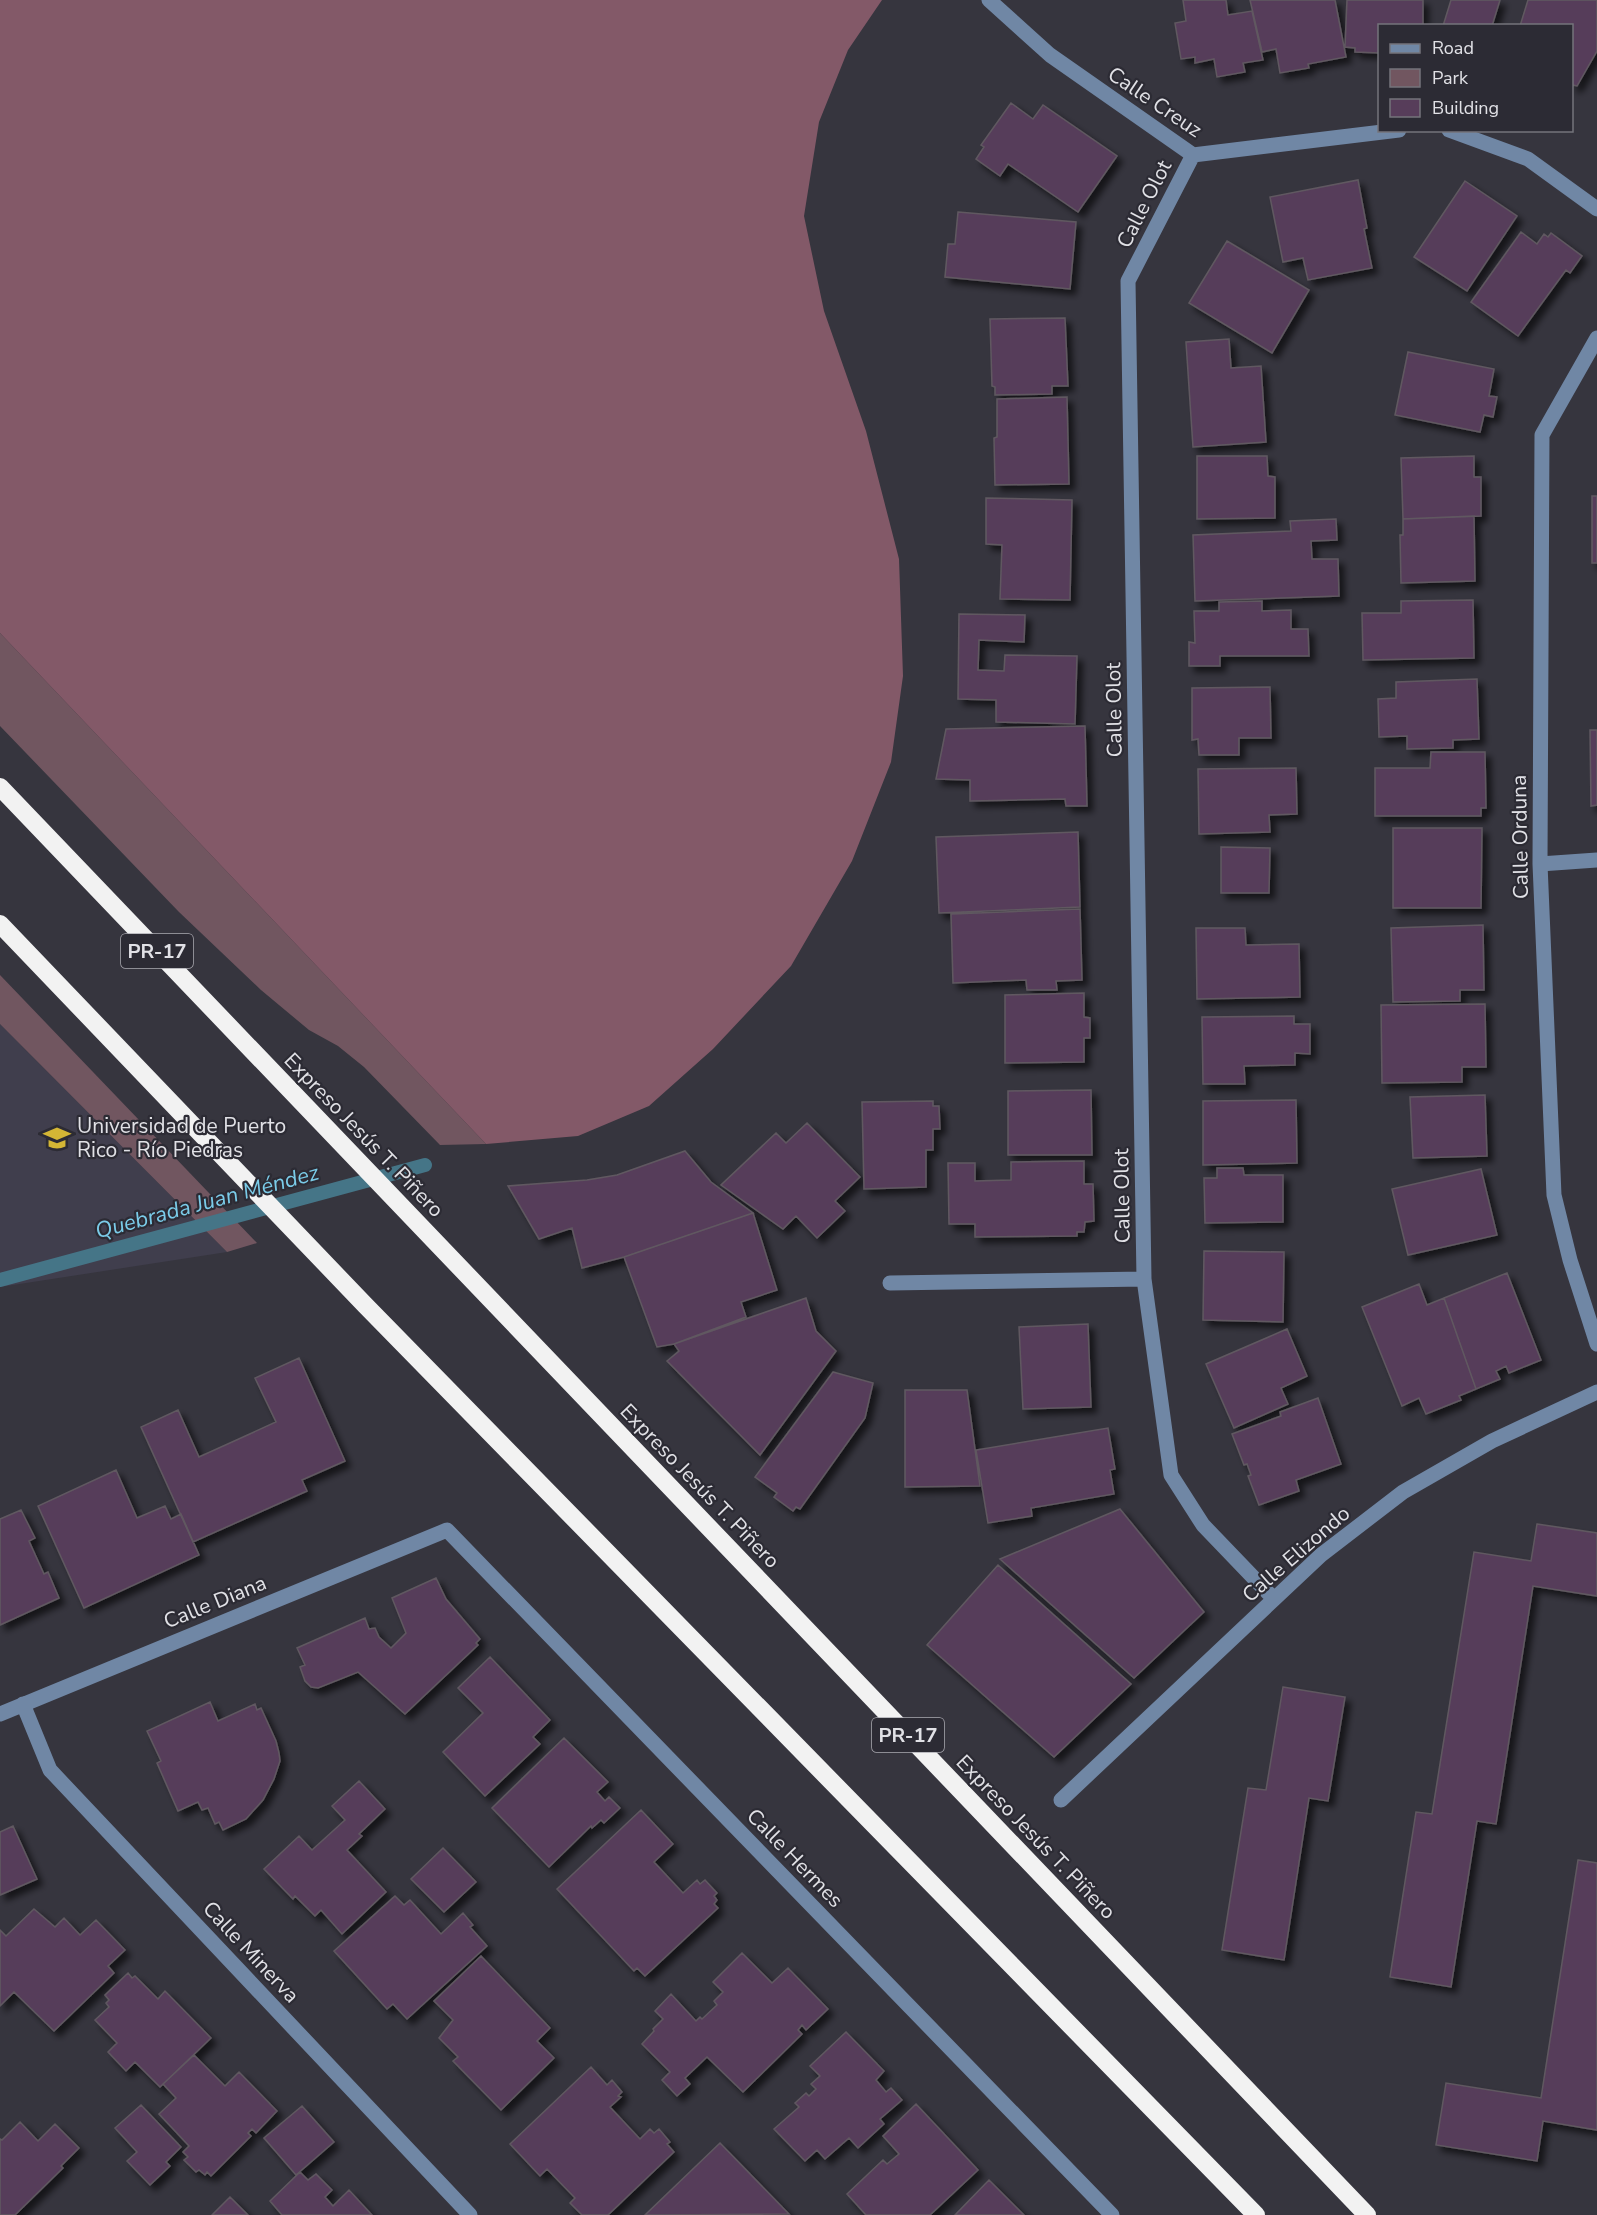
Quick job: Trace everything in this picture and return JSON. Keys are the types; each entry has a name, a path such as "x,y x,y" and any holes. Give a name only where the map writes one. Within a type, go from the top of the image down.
{"highway":[{"name":"Expreso Jesús T. Piñero","path":"0,787 1367,2215"},
{"path":"0,924 365,1305 1256,2215"}],"street":[{"name":"Calle Creuz","path":"989,0 1050,55 1193,155 1383,132"},
{"path":"1454,132 1528,159 1597,209"},
{"name":"Calle Olot","path":"1193,155 1128,281 1144,1279 1171,1475 1203,1525 1274,1599"},
{"name":"Calle Orduna","path":"1597,338 1542,435 1540,864 1554,1195 1570,1260 1597,1344"},
{"path":"1540,864 1597,860"},
{"path":"890,1283 1144,1279"},
{"name":"Calle Elizondo","path":"1061,1800 1321,1555 1403,1492 1492,1441 1597,1392"},
{"name":"Calle Diana","path":"0,1714 447,1530"},
{"name":"Calle Hermes","path":"447,1530 1112,2215"},
{"name":"Calle Minerva","path":"22,1704 50,1770 470,2215"}],"shaded area":[{"path":"0,0 882,0 848,50 819,122 804,216 824,311 866,431 899,559 903,676 891,762 852,861 791,966 713,1049 649,1106 578,1136 486,1144 0,633"},
{"name":"Universidad de Puerto Rico - Río Piedras","path":"0,1024 227,1252 0,1287"}],"green space":[{"path":"0,633 486,1144 440,1145 364,1067 338,1046 309,1030 261,990 179,912 0,726"},
{"path":"0,975 257,1243 227,1252 0,1024"}],"building":[{"path":"1183,0 1226,0 1228,15 1252,11 1263,60 1243,63 1245,72 1217,77 1214,59 1195,63 1195,57 1181,59 1175,23 1186,21"},
{"path":"1250,0 1335,0 1346,57 1308,64 1309,68 1280,73 1276,49 1262,52"},
{"path":"1347,0 1423,0 1423,24 1378,24 1378,53 1355,52 1355,48 1345,47"},
{"path":"1451,0 1500,0 1493,24 1444,24"},
{"path":"1528,0 1597,0 1597,51 1577,86 1573,85 1573,24 1521,24"},
{"path":"1011,103 1033,119 1043,105 1117,156 1078,212 1008,164 1000,176 976,159 984,147 981,145"},
{"path":"1358,180 1372,268 1308,280 1303,258 1283,262 1270,197"},
{"path":"1465,181 1517,216 1467,291 1414,257"},
{"path":"958,212 1076,222 1070,289 945,277 948,244 955,244"},
{"path":"1521,232 1537,244 1544,234 1548,237 1551,233 1582,256 1570,273 1566,270 1518,336 1471,302"},
{"path":"1227,241 1309,290 1272,353 1189,303"},
{"path":"1065,318 1068,386 1052,386 1052,394 995,395 995,387 992,386 990,319"},
{"path":"1229,339 1231,368 1261,366 1266,442 1193,447 1186,342"},
{"path":"1408,352 1494,369 1489,396 1497,397 1493,417 1484,415 1480,432 1395,415"},
{"path":"1067,397 1069,484 995,485 994,438 997,437 997,399"},
{"path":"1197,456 1267,456 1268,476 1275,477 1275,518 1197,519"},
{"path":"1474,456 1474,477 1481,477 1481,516 1403,519 1401,458"},
{"path":"1592,496 1597,496 1597,563 1592,563"},
{"path":"986,498 1072,500 1070,600 1000,599 1002,545 986,544"},
{"path":"1474,516 1475,581 1401,583 1400,535 1403,535 1403,519"},
{"path":"1336,519 1337,540 1311,541 1312,559 1338,559 1339,596 1195,601 1193,535 1291,531 1290,521"},
{"path":"1473,600 1474,658 1363,660 1362,613 1401,613 1401,601"},
{"path":"1262,601 1262,611 1291,610 1291,629 1308,629 1309,656 1220,656 1220,666 1189,666 1189,642 1195,643 1194,611 1219,611 1219,602"},
{"path":"959,614 1025,615 1024,642 979,640 978,670 1004,671 1005,655 1077,656 1075,724 996,722 996,700 958,699"},
{"path":"1477,679 1479,739 1453,740 1453,748 1407,749 1407,736 1379,737 1378,699 1396,698 1396,682"},
{"path":"1270,687 1271,738 1239,738 1239,755 1199,755 1198,739 1192,740 1192,688"},
{"path":"1085,726 1087,806 1066,806 1065,799 970,801 970,780 936,779 946,729"},
{"path":"1590,730 1597,730 1597,805 1591,806"},
{"path":"1431,752 1485,752 1486,808 1481,808 1481,816 1375,816 1375,768 1430,768"},
{"path":"1296,768 1297,814 1269,815 1270,832 1199,834 1198,769"},
{"path":"1393,828 1482,828 1481,908 1393,908"},
{"path":"1078,832 1080,907 939,913 936,837"},
{"path":"1221,847 1270,848 1269,893 1221,893"},
{"path":"1080,909 1082,980 1056,981 1057,990 1027,990 1026,980 953,983 951,914"},
{"path":"1483,925 1484,990 1460,990 1460,1001 1393,1002 1391,928"},
{"path":"1196,928 1245,928 1246,945 1299,944 1300,997 1197,999"},
{"path":"1084,993 1084,1017 1090,1018 1090,1038 1084,1038 1084,1062 1005,1063 1005,995"},
{"path":"1485,1004 1486,1067 1462,1067 1462,1082 1382,1083 1381,1005"},
{"path":"1294,1016 1294,1024 1310,1024 1310,1054 1295,1053 1295,1065 1244,1066 1245,1084 1203,1084 1202,1017"},
{"path":"1091,1090 1092,1155 1008,1155 1008,1091"},
{"path":"1485,1095 1487,1156 1413,1158 1410,1097"},
{"path":"1296,1100 1297,1163 1203,1165 1203,1101"},
{"path":"933,1101 933,1106 939,1106 940,1129 933,1129 933,1150 926,1150 926,1187 864,1189 862,1102"},
{"path":"807,1123 860,1177 835,1201 845,1211 817,1238 796,1216 783,1229 721,1185 776,1133 786,1143"},
{"path":"685,1151 711,1182 753,1213 624,1257 582,1268 572,1228 539,1239 508,1186 587,1180 617,1175"},
{"path":"1084,1161 1084,1184 1093,1184 1094,1221 1085,1222 1084,1232 1077,1232 1077,1236 975,1237 975,1224 949,1224 948,1163 975,1163 975,1181 1011,1180 1011,1162"},
{"path":"1217,1168 1243,1168 1244,1175 1283,1175 1283,1222 1205,1223 1204,1178 1217,1178"},
{"path":"1481,1169 1497,1235 1408,1255 1392,1189"},
{"path":"753,1213 777,1290 741,1302 746,1317 674,1344 657,1347 624,1257"},
{"path":"1204,1251 1284,1252 1283,1322 1203,1320"},
{"path":"1507,1273 1541,1360 1509,1373 1506,1366 1496,1371 1500,1379 1476,1389 1444,1298"},
{"path":"1419,1284 1427,1305 1444,1298 1476,1389 1459,1396 1461,1400 1426,1414 1419,1398 1402,1406 1362,1307"},
{"path":"806,1298 816,1331 836,1351 760,1455 667,1361 679,1351 674,1344"},
{"path":"1088,1324 1091,1407 1023,1409 1019,1327"},
{"path":"1287,1329 1307,1376 1281,1388 1288,1404 1234,1428 1206,1364"},
{"path":"299,1358 345,1461 302,1480 307,1491 193,1542 141,1427 178,1410 199,1457 276,1422 255,1378"},
{"path":"833,1372 873,1383 865,1418 800,1509 796,1507 793,1511 774,1497 777,1493 755,1477"},
{"path":"905,1390 967,1390 980,1486 905,1487"},
{"path":"1318,1398 1341,1464 1296,1480 1299,1491 1259,1505 1248,1476 1251,1475 1247,1464 1244,1465 1232,1434 1281,1416 1280,1412"},
{"path":"1108,1428 1115,1469 1110,1470 1114,1494 1031,1508 1032,1516 988,1523 976,1450"},
{"path":"116,1470 137,1518 165,1506 171,1519 181,1514 199,1555 84,1608 38,1506"},
{"path":"1120,1509 1204,1612 1134,1678 1000,1559"},
{"path":"21,1510 35,1538 29,1541 44,1574 48,1572 59,1598 0,1625 0,1519"},
{"path":"1537,1524 1597,1533 1597,1596 1533,1586 1496,1824 1477,1821 1451,1987 1390,1977 1416,1812 1432,1814 1474,1552 1531,1561"},
{"path":"998,1565 1131,1684 1054,1757 927,1645"},
{"path":"436,1578 446,1599 480,1639 476,1643 478,1645 405,1714 358,1672 318,1688 311,1687 305,1681 300,1667 305,1665 297,1648 365,1618 369,1629 375,1628 379,1637 391,1648 406,1633 392,1598"},
{"path":"490,1657 550,1720 533,1737 540,1744 485,1796 443,1752 483,1713 458,1688"},
{"path":"1283,1687 1345,1697 1328,1801 1309,1798 1284,1960 1222,1950 1248,1788 1266,1790"},
{"path":"210,1702 218,1721 255,1704 257,1710 261,1708 276,1741 280,1761 263,1800 246,1819 223,1830 219,1822 215,1824 208,1808 202,1810 198,1802 178,1811 157,1763 161,1761 147,1731"},
{"path":"564,1738 608,1782 597,1792 605,1801 609,1797 620,1808 604,1823 601,1820 592,1828 591,1826 549,1867 492,1808"},
{"path":"359,1781 385,1809 359,1834 362,1836 347,1850 386,1892 342,1934 321,1910 315,1916 295,1896 293,1899 264,1869 299,1836 312,1850 345,1820 332,1806"},
{"path":"641,1810 673,1844 654,1862 683,1893 697,1880 700,1884 705,1880 717,1893 714,1896 717,1900 714,1904 718,1908 645,1976 637,1968 634,1971 557,1889"},
{"path":"13,1826 37,1879 0,1895 0,1832"},
{"path":"443,1848 476,1882 444,1912 411,1879"},
{"path":"1578,1860 1597,1863 1597,2130 1543,2121 1537,2161 1436,2145 1446,2083 1541,2098"},
{"path":"395,1896 404,1905 410,1900 441,1934 463,1913 473,1925 470,1927 487,1946 407,2019 393,2004 387,2009 334,1951"},
{"path":"34,1909 55,1927 64,1918 80,1935 96,1920 125,1950 108,1966 114,1973 54,2031 14,1992 0,2006 0,1930 6,1936"},
{"path":"742,1953 772,1983 788,1968 828,2009 806,2030 802,2025 798,2030 802,2034 743,2092 707,2057 685,2078 690,2084 677,2096 662,2080 670,2072 642,2044 663,2019 655,2011 671,1994 696,2021 700,2017 702,2019 717,2005 714,2001 723,1992 713,1982"},
{"path":"481,1956 550,2028 537,2041 554,2058 501,2110 453,2061 458,2057 439,2038 453,2020 434,2001"},
{"path":"128,1973 132,1978 135,1976 158,1999 165,1991 211,2038 160,2087 135,2062 126,2071 108,2052 117,2043 95,2020 109,2007 106,2003 109,2000 105,1995"},
{"path":"846,2032 884,2071 876,2080 886,2092 891,2088 902,2100 880,2119 884,2124 858,2148 849,2138 825,2159 817,2150 805,2161 774,2129 799,2107 795,2103 806,2093 809,2096 816,2089 811,2084 820,2076 810,2066"},
{"path":"194,2055 225,2086 239,2072 277,2111 256,2133 252,2129 248,2133 251,2136 211,2176 207,2172 205,2175 199,2170 196,2172 184,2160 188,2157 183,2152 189,2146 159,2114 176,2098 163,2084"},
{"path":"591,2067 607,2085 612,2080 622,2092 618,2096 621,2097 610,2107 640,2139 650,2129 654,2133 659,2129 670,2142 667,2144 674,2152 608,2215 582,2215 570,2203 575,2198 547,2169 540,2176 510,2144"},
{"path":"916,2104 978,2170 930,2215 866,2215 847,2194 883,2160 887,2164 899,2154 883,2136"},
{"path":"141,2105 181,2147 166,2162 170,2166 150,2185 127,2161 137,2152 115,2128"},
{"path":"302,2106 334,2142 296,2175 264,2138"},
{"path":"20,2122 38,2141 55,2124 79,2148 61,2166 63,2168 15,2215 0,2215 0,2139 2,2140"},
{"path":"720,2143 789,2214 645,2215"},
{"path":"300,2172 308,2180 316,2174 332,2190 325,2197 333,2206 349,2190 372,2215 282,2215 270,2201"},
{"path":"989,2180 1024,2215 955,2215"},
{"path":"230,2197 248,2215 212,2215"}],"waterway":[{"name":"Quebrada Juan Méndez","path":"0,1280 425,1165"}],"place":[{"name":"Universidad de Puerto Rico - Río Piedras","path":"57,1138"}]}
